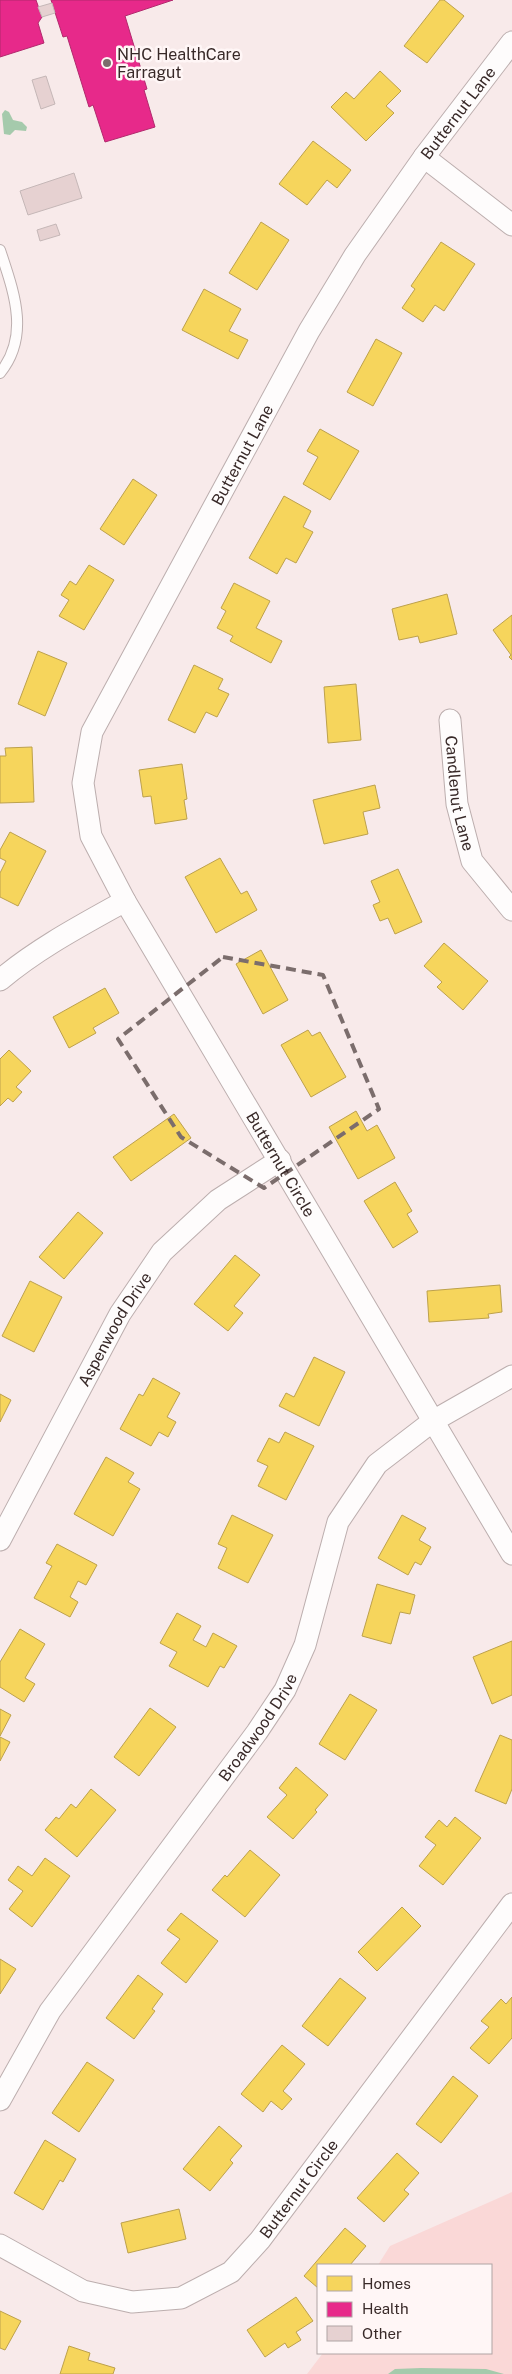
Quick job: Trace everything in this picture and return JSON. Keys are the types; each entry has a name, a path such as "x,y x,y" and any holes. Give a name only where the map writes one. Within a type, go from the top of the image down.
{"street":[{"name":"Butternut Lane","path":"125,901 91,836 83,783 92,732 309,331 355,255 424,157 512,42"},
{"path":"424,157 512,225"},
{"name":"Candlenut Lane","path":"450,720 457,804 472,861 512,910"},
{"path":"0,980 20,963 62,936 125,901"},
{"name":"Butternut Circle","path":"125,901 280,1160 432,1422 512,1554"},
{"name":"Aspenwood Drive","path":"0,1540 120,1314 162,1252 218,1200 280,1160"},
{"name":"Broadwood Drive","path":"0,2100 50,2011 286,1690 304,1645 338,1522 377,1464 432,1422 512,1376"},
{"name":"Butternut Circle","path":"0,2245 83,2291 132,2302 181,2298 231,2272 260,2240 510,1911"}],"lane":[{"path":"0,250 16,299 18,334 14,348 0,373"}],"highlighted area":[{"path":"223,957 323,975 379,1109 264,1188 181,1137 118,1039"}],"shaded area":[{"path":"5,110 9,112 13,120 22,122 27,127 26,131 15,130 10,135 4,134 2,114"},
{"path":"512,2192 512,2374 307,2374 322,2354 492,2354 492,2264 379,2264 390,2246"},
{"path":"395,2369 486,2369 504,2374 388,2374"}],"building: Homes":[{"path":"440,0 444,0 464,16 427,63 404,46"},
{"path":"380,71 401,91 386,106 394,113 366,141 331,107 346,92 354,99"},
{"path":"313,141 351,170 337,188 327,180 307,205 279,184"},
{"path":"261,222 289,240 257,290 229,273"},
{"path":"441,242 475,264 444,311 435,305 423,322 402,308 415,289 411,286"},
{"path":"204,289 241,309 229,331 248,340 238,359 182,330"},
{"path":"376,339 402,353 373,406 347,392"},
{"path":"320,429 359,451 330,500 303,484 318,457 307,451"},
{"path":"133,479 157,495 124,545 100,529"},
{"path":"284,496 311,511 303,527 313,532 296,563 286,558 277,574 249,558"},
{"path":"89,565 114,580 84,630 59,616 69,600 61,595 70,581 76,585"},
{"path":"234,583 270,601 256,628 282,641 271,663 230,641 233,636 217,628 226,611 221,608"},
{"path":"447,594 457,634 420,643 418,636 399,640 392,609"},
{"path":"512,615 512,660 509,657 511,655 493,630"},
{"path":"38,651 67,663 45,716 18,704"},
{"path":"194,665 223,679 218,689 229,694 217,717 206,712 195,733 168,720"},
{"path":"356,684 361,740 328,743 324,687"},
{"path":"32,747 34,802 0,803 0,756 6,756 5,748"},
{"path":"182,764 187,799 184,800 187,819 155,824 151,796 143,797 139,770"},
{"path":"375,785 380,808 363,812 368,834 324,844 313,800"},
{"path":"10,832 46,851 18,906 0,897 0,873 6,861 0,858 0,850"},
{"path":"220,858 241,894 247,891 257,910 216,933 185,877"},
{"path":"398,869 422,922 395,934 388,918 380,921 373,905 380,902 371,881"},
{"path":"444,943 488,981 463,1010 437,987 442,982 424,966"},
{"path":"261,950 288,1000 263,1014 236,964"},
{"path":"105,988 119,1013 93,1028 96,1033 69,1048 53,1017"},
{"path":"308,1030 312,1036 320,1032 346,1077 311,1097 281,1045"},
{"path":"9,1050 31,1071 16,1087 22,1092 13,1102 8,1098 0,1106 0,1059"},
{"path":"356,1111 367,1131 377,1125 395,1158 358,1179 329,1127"},
{"path":"174,1114 191,1138 131,1181 113,1157"},
{"path":"395,1182 412,1211 407,1214 418,1232 393,1248 364,1201"},
{"path":"78,1212 103,1233 64,1279 39,1257"},
{"path":"235,1255 260,1275 234,1306 243,1313 228,1331 194,1304"},
{"path":"30,1281 62,1297 34,1352 2,1336"},
{"path":"500,1285 502,1312 488,1314 489,1318 429,1322 427,1291"},
{"path":"314,1357 345,1372 319,1426 279,1406 286,1393 294,1397"},
{"path":"153,1378 180,1393 167,1417 176,1422 168,1437 159,1432 151,1446 120,1429 139,1394 143,1396"},
{"path":"0,1394 11,1400 0,1422"},
{"path":"285,1432 314,1446 286,1500 258,1486 268,1466 257,1461 269,1438 279,1443"},
{"path":"106,1457 134,1473 128,1482 140,1489 113,1536 74,1514"},
{"path":"232,1515 273,1535 248,1583 218,1568 227,1548 218,1544"},
{"path":"402,1515 426,1528 419,1540 431,1547 421,1565 415,1562 408,1575 378,1558"},
{"path":"57,1544 97,1565 86,1585 78,1581 70,1597 78,1602 70,1617 34,1598 52,1566 46,1563"},
{"path":"377,1584 415,1595 410,1614 400,1612 391,1644 362,1636"},
{"path":"177,1613 201,1626 193,1640 206,1647 213,1633 237,1646 224,1668 220,1666 208,1687 169,1666 177,1652 160,1643"},
{"path":"20,1629 45,1644 25,1678 35,1684 24,1702 0,1687 0,1662"},
{"path":"512,1641 512,1695 492,1704 473,1657"},
{"path":"350,1694 377,1710 345,1760 319,1744"},
{"path":"150,1708 176,1727 139,1776 114,1757"},
{"path":"0,1709 11,1715 0,1736"},
{"path":"500,1735 512,1740 512,1789 506,1804 475,1791"},
{"path":"0,1737 10,1742 0,1761"},
{"path":"296,1767 328,1795 315,1810 317,1812 293,1839 267,1817 287,1795 279,1788"},
{"path":"91,1789 116,1810 77,1857 45,1830 56,1817 59,1819 71,1804 76,1808"},
{"path":"455,1817 481,1838 443,1885 419,1866 436,1845 425,1837 439,1820 447,1827"},
{"path":"250,1850 280,1875 245,1917 212,1890 225,1875 227,1877"},
{"path":"45,1858 70,1876 32,1927 9,1909 23,1891 8,1880 18,1866 32,1876"},
{"path":"402,1907 421,1926 377,1971 358,1952"},
{"path":"181,1913 218,1941 186,1983 161,1963 180,1939 167,1930"},
{"path":"0,1959 16,1969 0,1994"},
{"path":"138,1975 163,1994 152,2009 155,2011 134,2039 106,2018"},
{"path":"340,1978 366,1998 328,2046 302,2026"},
{"path":"512,1997 512,2038 489,2064 470,2048 489,2027 481,2021 501,1999 506,2004"},
{"path":"282,2045 305,2064 283,2091 292,2099 282,2110 271,2101 263,2112 241,2094"},
{"path":"87,2062 114,2080 79,2132 52,2113"},
{"path":"453,2076 478,2096 441,2143 416,2124"},
{"path":"219,2126 242,2146 230,2160 233,2163 210,2191 183,2169"},
{"path":"45,2140 76,2159 63,2182 60,2180 43,2210 14,2193"},
{"path":"397,2153 419,2173 404,2190 409,2194 384,2222 357,2198"},
{"path":"179,2209 186,2239 128,2253 121,2223"},
{"path":"345,2228 366,2246 351,2264 317,2264 317,2287 304,2276"},
{"path":"296,2297 313,2321 296,2332 301,2340 288,2348 285,2343 265,2357 247,2330"},
{"path":"0,2311 21,2321 5,2350 0,2348"},
{"path":"69,2346 90,2353 88,2360 115,2368 113,2374 60,2374"}],"building: Health":[{"path":"0,0 36,0 42,17 38,23 44,43 0,57"},
{"name":"NHC HealthCare Farragut","path":"51,0 173,0 125,16 147,89 144,90 155,127 105,142 93,105 89,107 67,36 63,37"}],"building: Other":[{"path":"52,3 55,13 42,17 38,7"},
{"path":"46,76 55,104 41,109 32,80"},
{"path":"74,173 82,198 28,215 20,191"},
{"path":"56,224 60,235 40,241 37,230"}],"place":[{"name":"NHC HealthCare Farragut","path":"107,63"}]}
